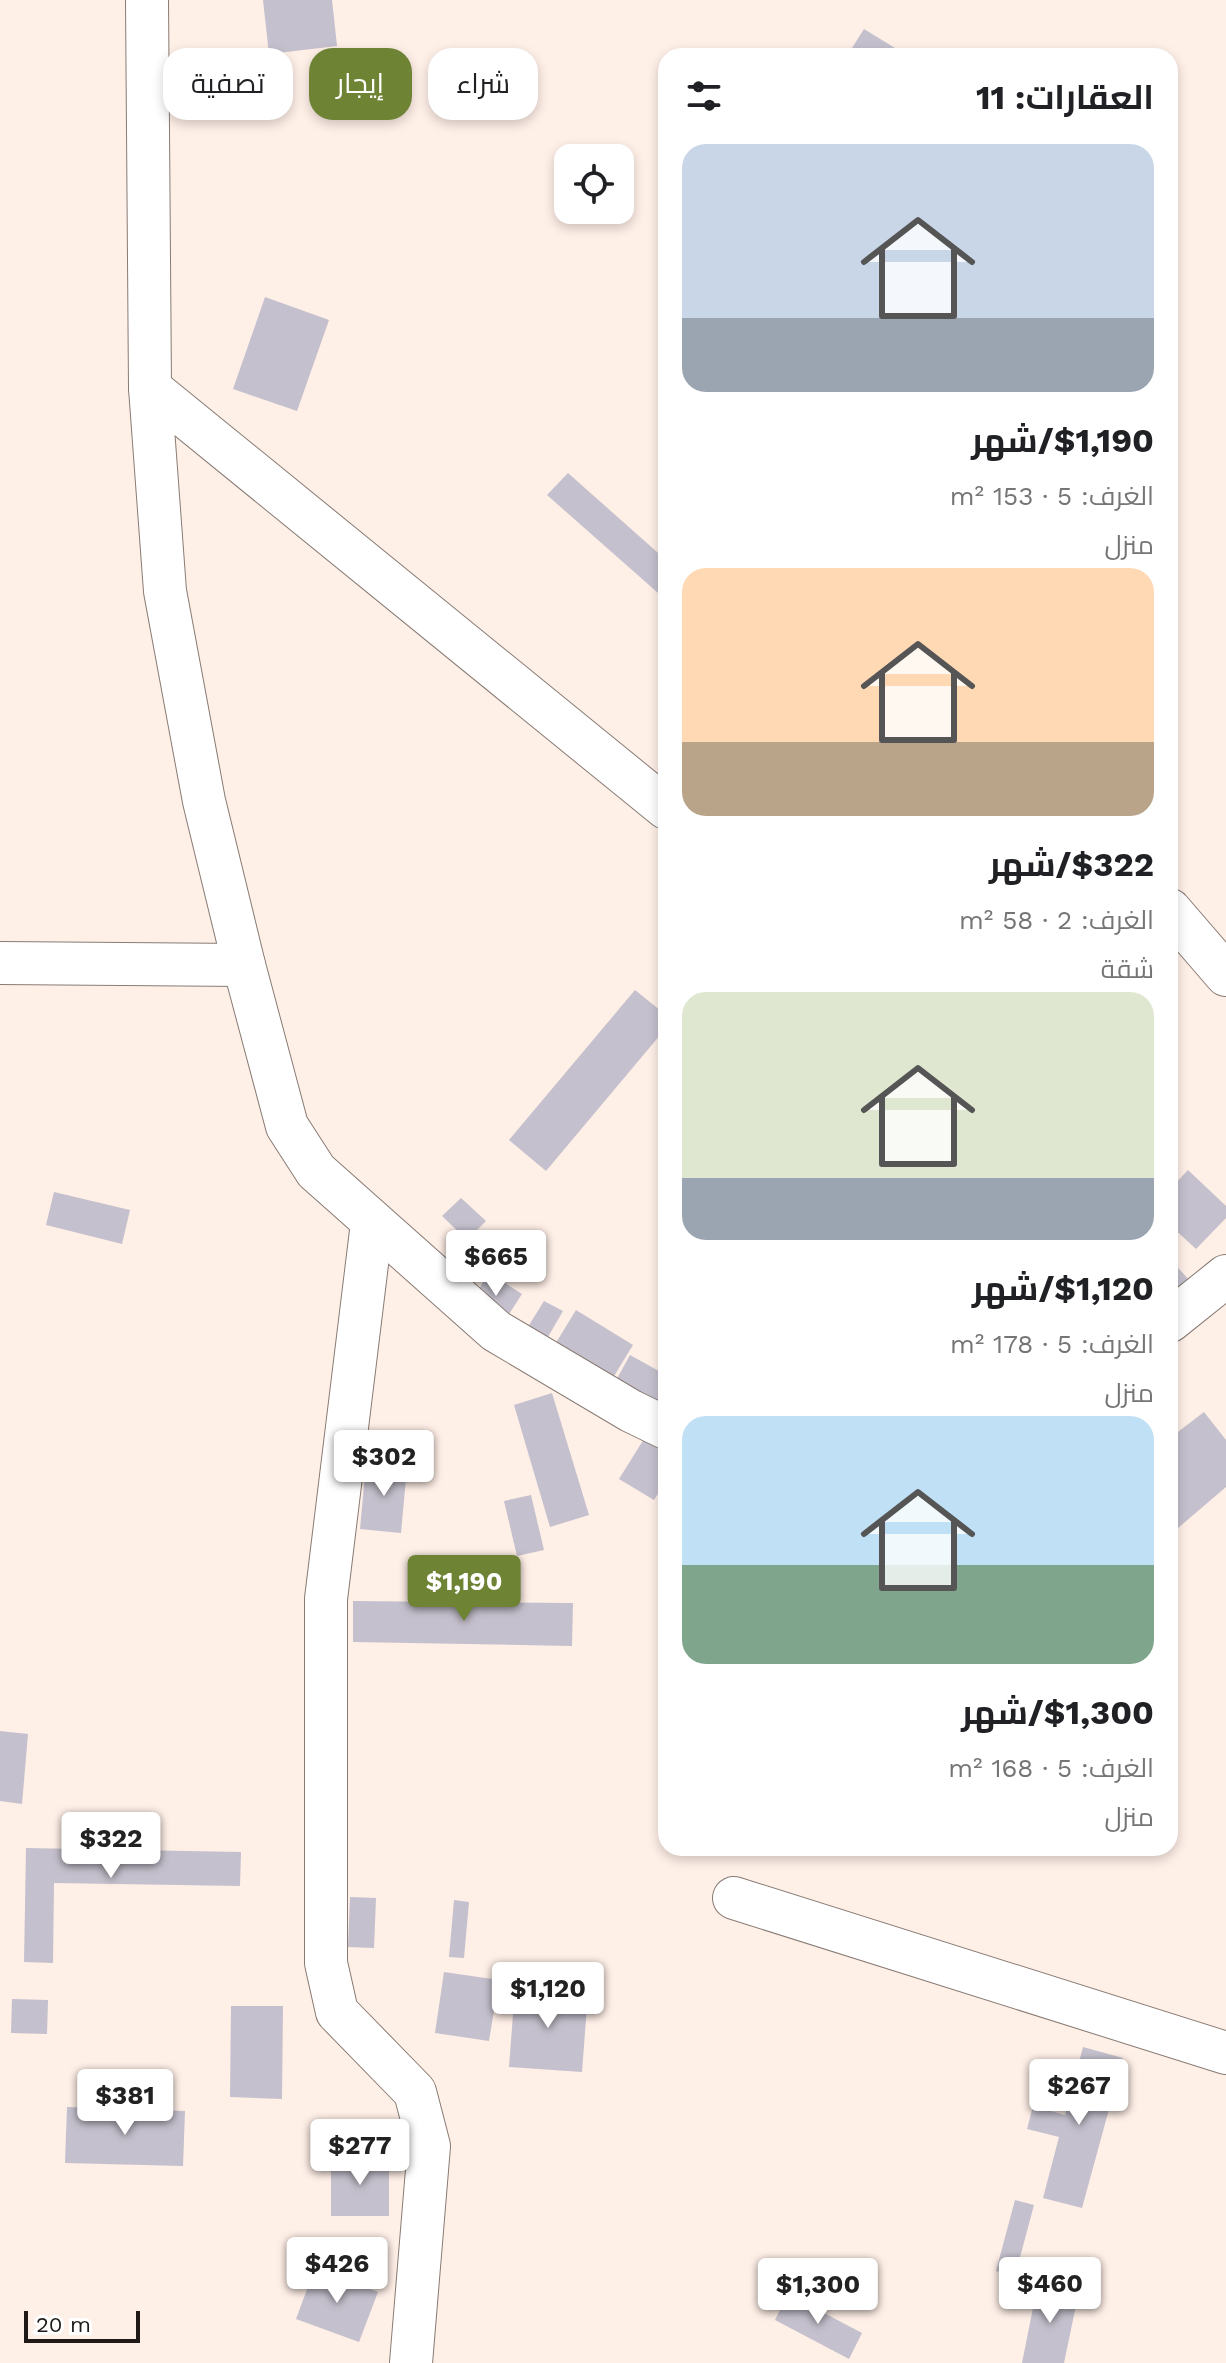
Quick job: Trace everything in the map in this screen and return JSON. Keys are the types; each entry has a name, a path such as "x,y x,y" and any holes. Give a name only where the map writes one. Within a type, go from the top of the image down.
{"street":[{"path":"147,0 150,388 165,591 204,801 287,1126 316,1171 496,1331 658,1424"},
{"path":"150,388 658,801"},
{"path":"1178,919 1226,975"},
{"path":"0,963 244,965"},
{"path":"372,1223 326,1599 326,1963 337,2012 415,2092 429,2146 411,2363"},
{"path":"1178,1315 1226,1276"},
{"path":"734,1898 1226,2053"}],"building":[{"path":"263,0 332,0 337,46 293,51 293,48 268,48"},
{"path":"864,29 895,48 852,48"},
{"path":"265,297 329,320 297,411 233,389"},
{"path":"568,473 658,553 658,593 547,495"},
{"path":"635,990 658,1009 658,1038 546,1171 509,1140"},
{"path":"1188,1170 1226,1206 1226,1218 1196,1249 1178,1232 1178,1181"},
{"path":"54,1192 130,1210 122,1244 46,1225"},
{"path":"461,1198 486,1221 467,1240 442,1216"},
{"path":"1178,1268 1190,1281 1178,1292"},
{"path":"489,1273 522,1294 504,1322 471,1301"},
{"path":"544,1301 563,1311 545,1342 526,1330"},
{"path":"576,1310 633,1345 608,1386 551,1351"},
{"path":"630,1355 658,1371 658,1408 614,1384"},
{"path":"552,1393 589,1515 550,1527 514,1405"},
{"path":"1204,1412 1226,1440 1226,1487 1178,1528 1178,1432"},
{"path":"644,1439 658,1448 658,1494 654,1500 619,1479"},
{"path":"366,1464 407,1468 401,1533 360,1529"},
{"path":"531,1495 544,1550 517,1556 504,1501"},
{"path":"353,1601 573,1603 572,1646 353,1642"},
{"path":"0,1731 28,1734 22,1804 0,1801"},
{"path":"26,1848 241,1852 240,1886 54,1883 53,1963 24,1962"},
{"path":"350,1897 376,1898 374,1948 348,1947"},
{"path":"454,1900 469,1902 464,1958 449,1957"},
{"path":"444,1972 499,1980 489,2041 435,2033"},
{"path":"515,1988 588,1993 582,2072 509,2067"},
{"path":"12,1999 48,2000 47,2034 11,2033"},
{"path":"231,2006 283,2006 282,2099 230,2097"},
{"path":"1083,2047 1123,2058 1082,2208 1043,2198 1059,2137 1027,2129 1033,2106 1065,2115"},
{"path":"67,2107 185,2111 183,2166 65,2163"},
{"path":"331,2158 389,2158 389,2216 331,2216"},
{"path":"1015,2200 1034,2205 1015,2276 996,2271"},
{"path":"315,2268 378,2292 359,2342 296,2319"},
{"path":"1038,2283 1079,2291 1064,2363 1022,2363"},
{"path":"788,2294 862,2333 849,2359 775,2320"}]}
